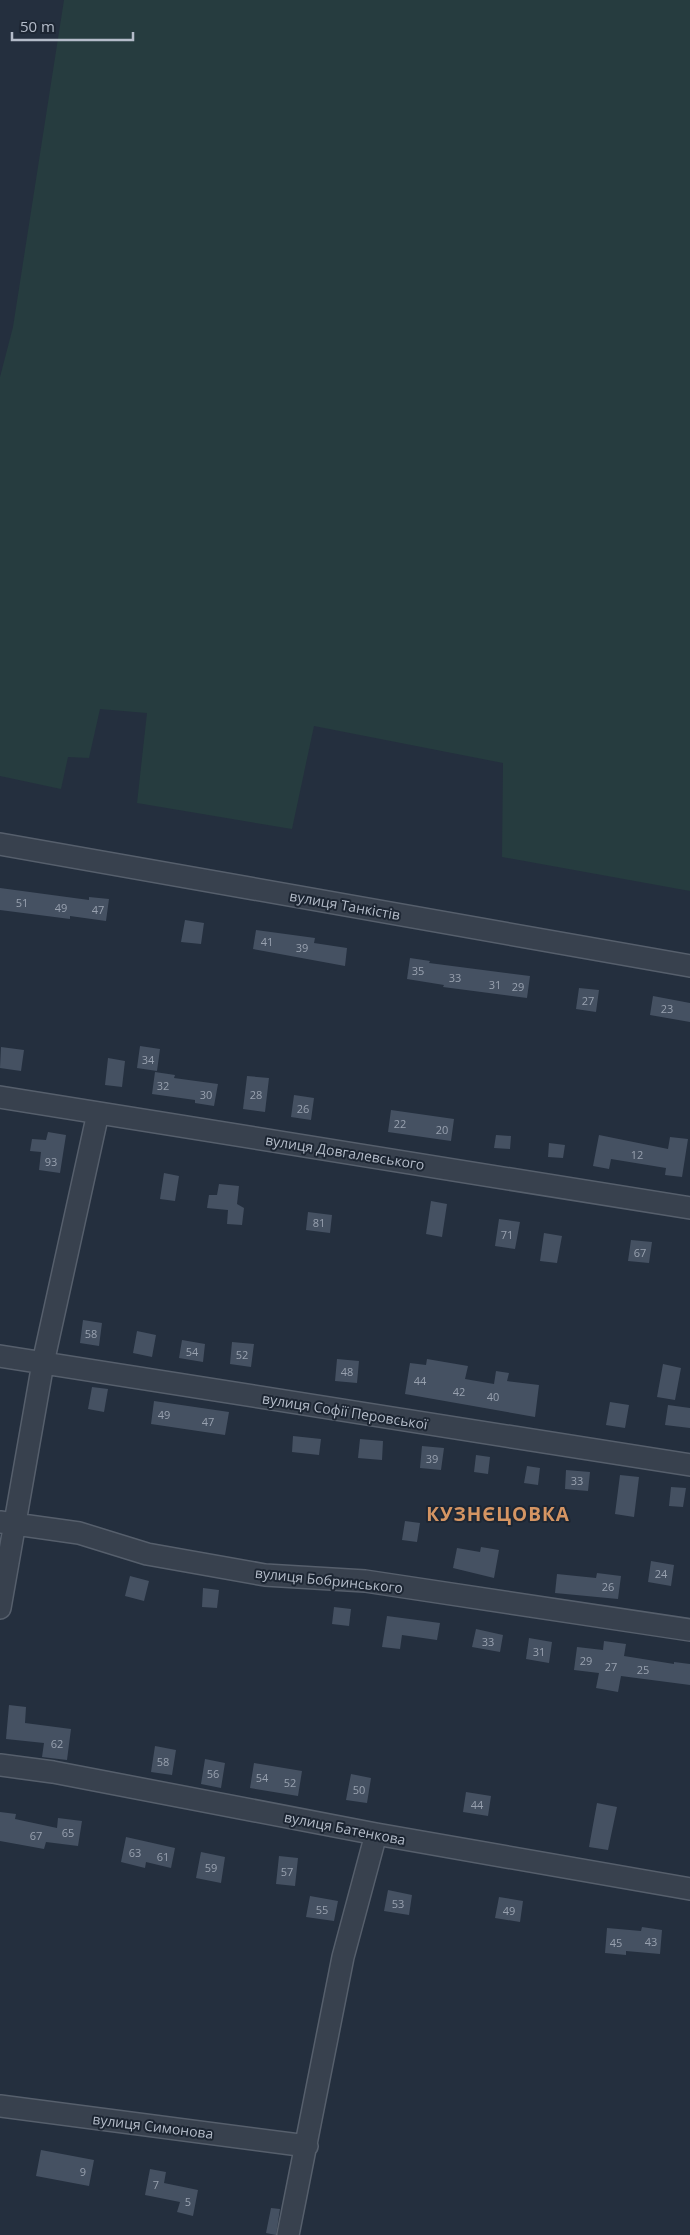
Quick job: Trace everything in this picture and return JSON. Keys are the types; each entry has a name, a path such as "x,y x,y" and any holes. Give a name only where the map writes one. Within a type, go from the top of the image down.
{"street":[{"name":"вулиця Танкістів","path":"0,844 690,966"},
{"name":"вулиця Довгалевського","path":"0,1097 690,1208"},
{"path":"0,1608 7,1523 98,1113"},
{"name":"вулиця Софії Перовської","path":"0,1356 690,1465"},
{"name":"вулиця Бобринського","path":"7,1523 79,1533 147,1554 265,1575 365,1581 690,1630"},
{"name":"вулиця Батенкова","path":"0,1765 53,1772 376,1834 690,1889"},
{"path":"288,2235 343,1957 376,1834"},
{"name":"вулиця Симонова","path":"0,2106 306,2146"}],"green space":[{"path":"64,0 690,0 690,891 502,857 503,763 314,726 292,829 137,803 147,713 100,709 89,758 68,757 61,789 0,776 0,377 13,327"}],"building":[{"path":"0,888 89,900 89,897 109,899 106,921 70,916 70,919 0,910"},
{"path":"185,920 204,923 201,944 181,942"},
{"path":"256,930 315,938 314,943 347,948 345,966 253,949"},
{"path":"410,958 430,961 429,963 530,976 527,998 443,987 444,985 407,979"},
{"path":"579,988 599,990 596,1012 576,1009"},
{"path":"653,996 690,1003 690,1022 650,1015"},
{"path":"140,1046 160,1049 157,1071 137,1068"},
{"path":"1,1047 24,1050 21,1071 0,1068"},
{"path":"108,1058 125,1061 122,1087 105,1085"},
{"path":"155,1072 175,1075 174,1078 218,1084 214,1106 195,1103 195,1100 152,1094"},
{"path":"247,1076 269,1078 265,1112 243,1109"},
{"path":"294,1095 314,1098 311,1120 291,1117"},
{"path":"391,1110 454,1119 451,1141 388,1132"},
{"path":"48,1132 66,1135 60,1173 39,1170 41,1152 30,1151 32,1139 46,1140"},
{"path":"496,1135 511,1136 510,1149 494,1148"},
{"path":"599,1135 668,1149 670,1137 688,1139 682,1177 665,1175 666,1168 611,1159 609,1169 593,1166"},
{"path":"549,1143 565,1145 563,1158 548,1157"},
{"path":"164,1173 179,1176 175,1201 160,1199"},
{"path":"219,1184 239,1186 237,1204 244,1208 242,1225 227,1224 228,1210 207,1208 209,1195 217,1195"},
{"path":"431,1201 447,1204 442,1237 426,1234"},
{"path":"308,1212 332,1215 330,1233 306,1230"},
{"path":"499,1219 520,1222 515,1249 495,1246"},
{"path":"544,1233 562,1236 557,1263 540,1261"},
{"path":"631,1240 652,1242 649,1263 628,1261"},
{"path":"83,1320 102,1323 99,1346 80,1343"},
{"path":"137,1331 156,1335 152,1357 133,1353"},
{"path":"182,1340 205,1344 203,1362 179,1358"},
{"path":"232,1342 254,1344 251,1367 230,1364"},
{"path":"337,1359 359,1361 357,1383 335,1381"},
{"path":"427,1359 468,1366 465,1379 494,1384 496,1371 509,1373 507,1381 539,1385 535,1417 405,1394 410,1363 426,1365"},
{"path":"663,1364 681,1368 675,1400 657,1397"},
{"path":"92,1387 108,1389 104,1412 88,1409"},
{"path":"154,1401 229,1412 225,1435 151,1424"},
{"path":"610,1402 629,1405 625,1428 606,1425"},
{"path":"668,1405 690,1408 690,1428 665,1425"},
{"path":"293,1436 321,1439 319,1455 292,1452"},
{"path":"360,1439 383,1441 382,1460 358,1458"},
{"path":"422,1446 444,1448 441,1470 420,1468"},
{"path":"476,1455 490,1457 488,1474 474,1472"},
{"path":"527,1466 540,1468 538,1485 524,1483"},
{"path":"566,1470 590,1472 588,1491 565,1489"},
{"path":"620,1475 639,1477 634,1517 615,1514"},
{"path":"671,1487 686,1488 683,1507 669,1506"},
{"path":"405,1521 420,1523 417,1542 402,1540"},
{"path":"481,1547 499,1550 494,1578 453,1568 457,1548 480,1552"},
{"path":"651,1561 674,1565 671,1586 648,1582"},
{"path":"597,1573 621,1576 618,1599 555,1593 557,1574 596,1578"},
{"path":"130,1576 149,1581 144,1601 125,1596"},
{"path":"203,1588 219,1590 217,1608 202,1607"},
{"path":"334,1607 351,1609 349,1626 332,1624"},
{"path":"387,1616 440,1623 437,1640 402,1635 400,1649 382,1647"},
{"path":"476,1629 503,1635 500,1652 472,1647"},
{"path":"529,1638 552,1642 549,1663 526,1659"},
{"path":"604,1641 626,1644 624,1656 674,1664 674,1662 690,1664 690,1685 621,1676 618,1692 596,1688 599,1673 574,1670 577,1647 603,1650"},
{"path":"9,1705 26,1707 25,1723 71,1729 67,1760 42,1757 44,1743 6,1739"},
{"path":"155,1746 176,1750 172,1775 151,1772"},
{"path":"205,1759 225,1763 221,1788 201,1784"},
{"path":"254,1763 302,1771 298,1796 250,1788"},
{"path":"351,1774 371,1778 367,1803 346,1800"},
{"path":"466,1792 491,1796 488,1816 463,1812"},
{"path":"597,1803 617,1807 608,1850 589,1847"},
{"path":"0,1812 16,1814 15,1819 57,1828 58,1818 82,1821 78,1846 46,1842 44,1849 0,1841"},
{"path":"126,1837 175,1848 171,1868 146,1862 145,1868 121,1862"},
{"path":"201,1852 225,1857 221,1883 196,1878"},
{"path":"279,1856 298,1858 295,1886 276,1884"},
{"path":"388,1890 412,1895 409,1915 384,1911"},
{"path":"310,1896 338,1901 334,1921 306,1917"},
{"path":"499,1897 523,1901 520,1922 495,1918"},
{"path":"642,1927 662,1930 660,1954 626,1951 626,1955 605,1953 607,1928 641,1931"},
{"path":"41,2150 94,2160 89,2186 36,2176"},
{"path":"150,2169 166,2172 164,2183 198,2190 193,2216 177,2212 180,2202 145,2195"},
{"path":"271,2208 280,2209 276,2235 266,2233"}],"district":[{"name":"КУЗНЄЦОВКА","path":"498,1514"}]}
